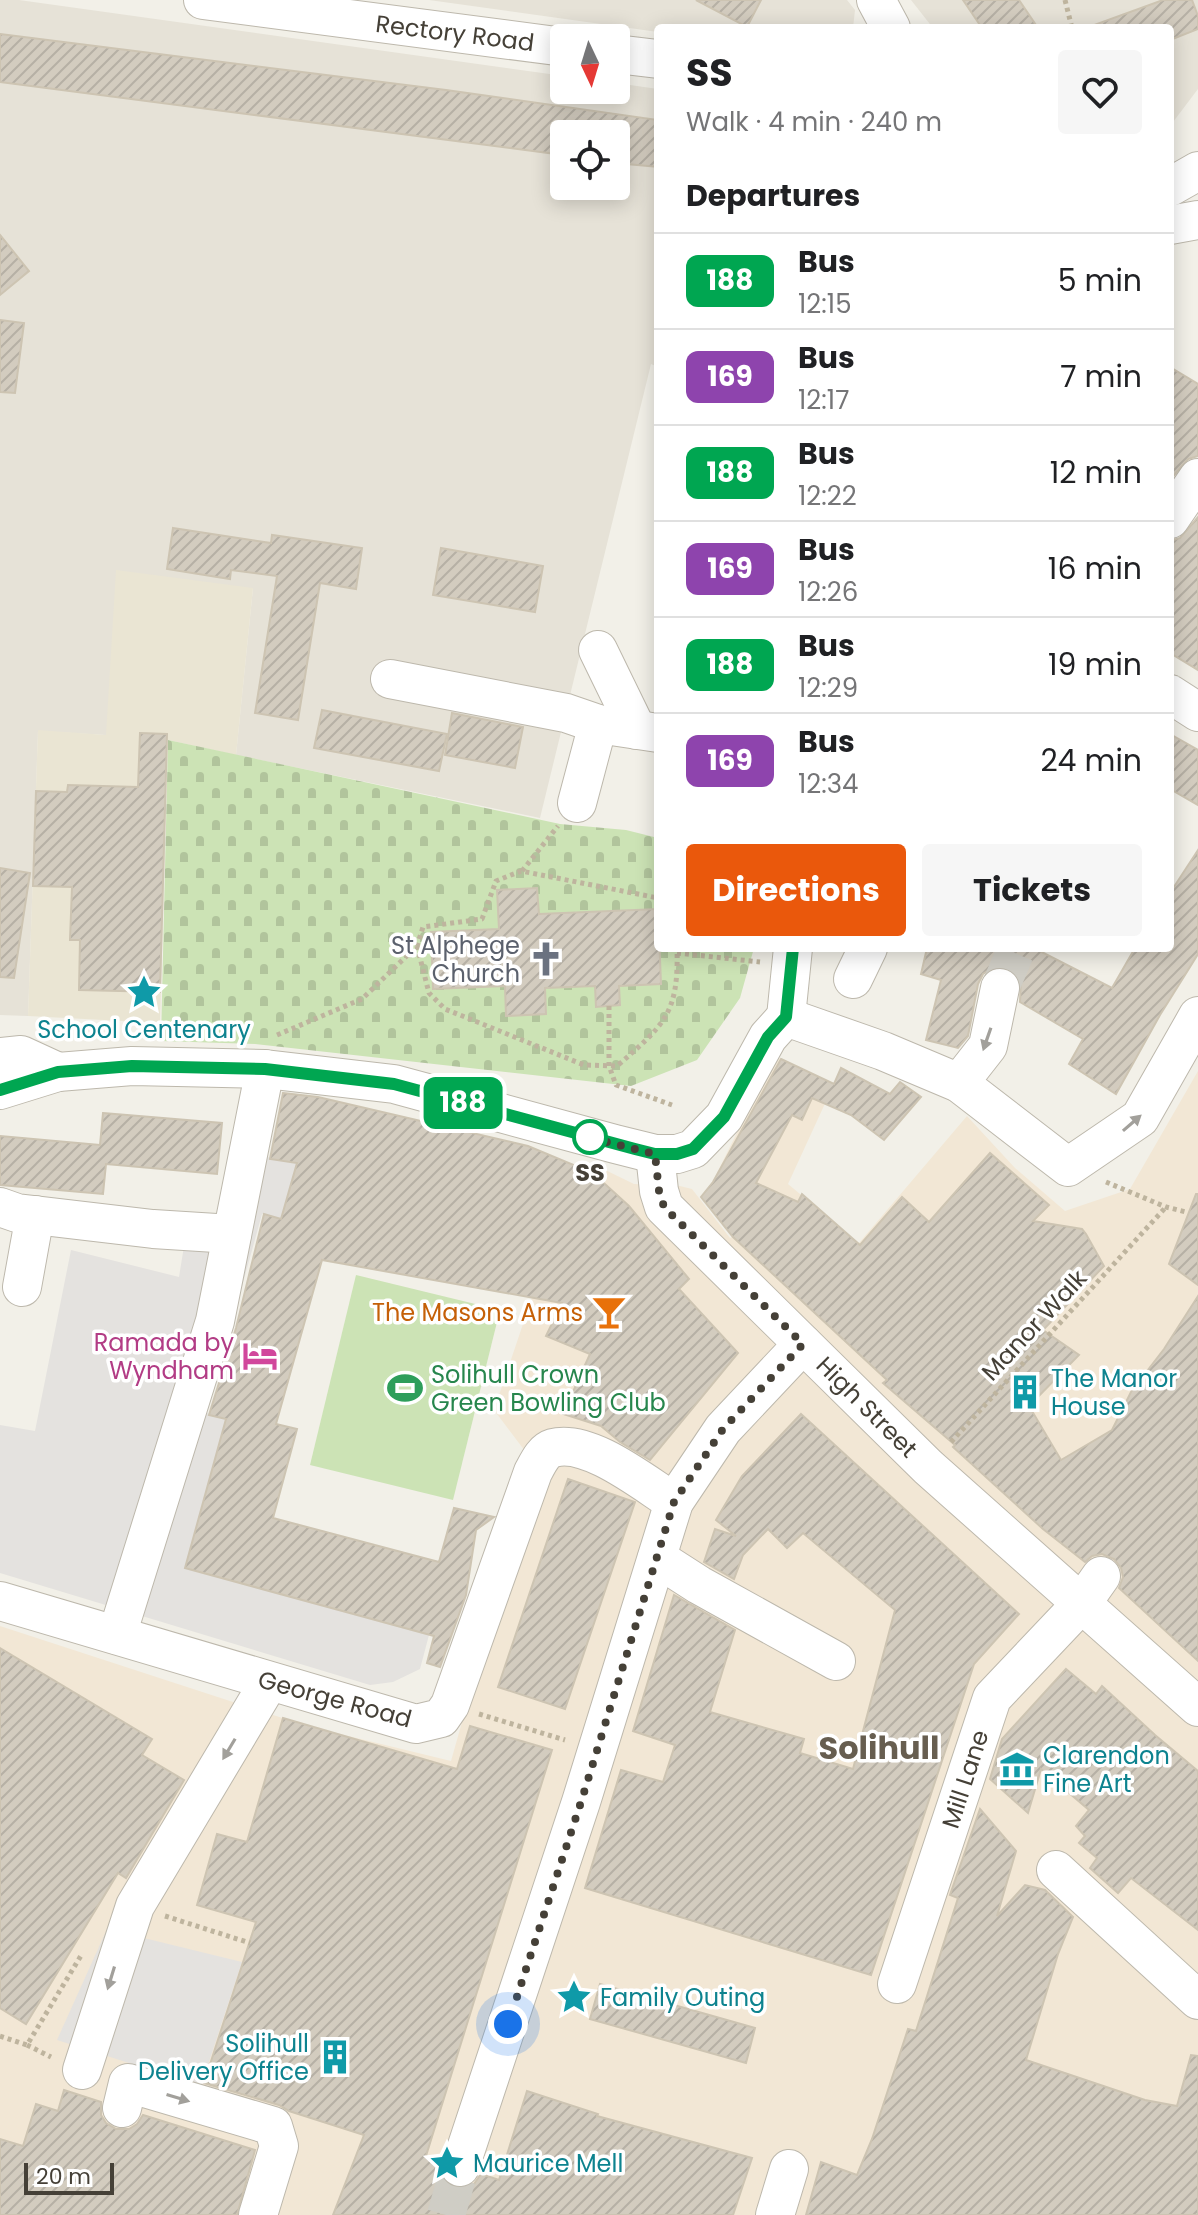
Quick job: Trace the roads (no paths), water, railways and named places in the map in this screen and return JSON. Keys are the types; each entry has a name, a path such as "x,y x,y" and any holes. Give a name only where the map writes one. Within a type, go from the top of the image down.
{"street":[{"name":"Rectory Road","path":"203,0 550,45"},
{"path":"876,0 889,24"},
{"path":"630,56 654,59"},
{"path":"1174,182 1196,153"},
{"path":"1174,224 1198,220"},
{"path":"1174,513 1198,478"},
{"path":"598,650 647,732"},
{"path":"390,679 647,732"},
{"path":"1174,697 1198,712"},
{"path":"577,803 582,718"},
{"path":"0,1090 58,1072 267,1054 394,1084 655,1154 677,1154 693,1149 724,1117 768,1037 786,1017 792,956"},
{"path":"959,1083 988,1046 1000,988"},
{"path":"786,1017 883,1051 959,1083 1068,1167 1140,1118 1198,1016"},
{"path":"117,1635 215,1321 267,1054"},
{"path":"0,1057 21,1055 58,1072"},
{"name":"High Street","path":"655,1154 664,1207 928,1467 1092,1589 1198,1707"},
{"path":"22,1287 17,1211 153,1229 232,1234"},
{"path":"460,2167 581,1802 674,1502 723,1429 803,1344"},
{"name":"George Road","path":"0,1601 416,1724 441,1718 450,1705 533,1472 544,1453 553,1448 574,1447 611,1462 674,1502"},
{"path":"657,1558 699,1585 836,1661"},
{"name":"Mill Lane","path":"897,1984 992,1698 1092,1589"},
{"path":"258,2215 279,2146 273,2126 125,2096 74,2067 135,1906 269,1682"},
{"path":"1056,1870 1198,2000"},
{"path":"775,2215 789,2169"}],"tunnel":[{"path":"1000,988 1015,952"},
{"path":"446,2215 460,2167"}],"place":[{"name":"St Alphege Church","path":"546,959"},
{"name":"School Centenary","path":"144,992"},
{"name":"SS","path":"590,1137"},
{"name":"The Masons Arms","path":"609,1312"},
{"name":"Ramada by Wyndham","path":"260,1356"},
{"name":"Solihull Crown Green Bowling Club","path":"405,1388"},
{"name":"The Manor House","path":"1025,1392"},
{"name":"Clarendon Fine Art","path":"1017,1769"},
{"name":"Family Outing","path":"574,1997"},
{"name":"Solihull Delivery Office","path":"335,2057"},
{"name":"Maurice Mell","path":"447,2163"}],"district":[{"name":"Solihull","path":"879,1747"}]}
